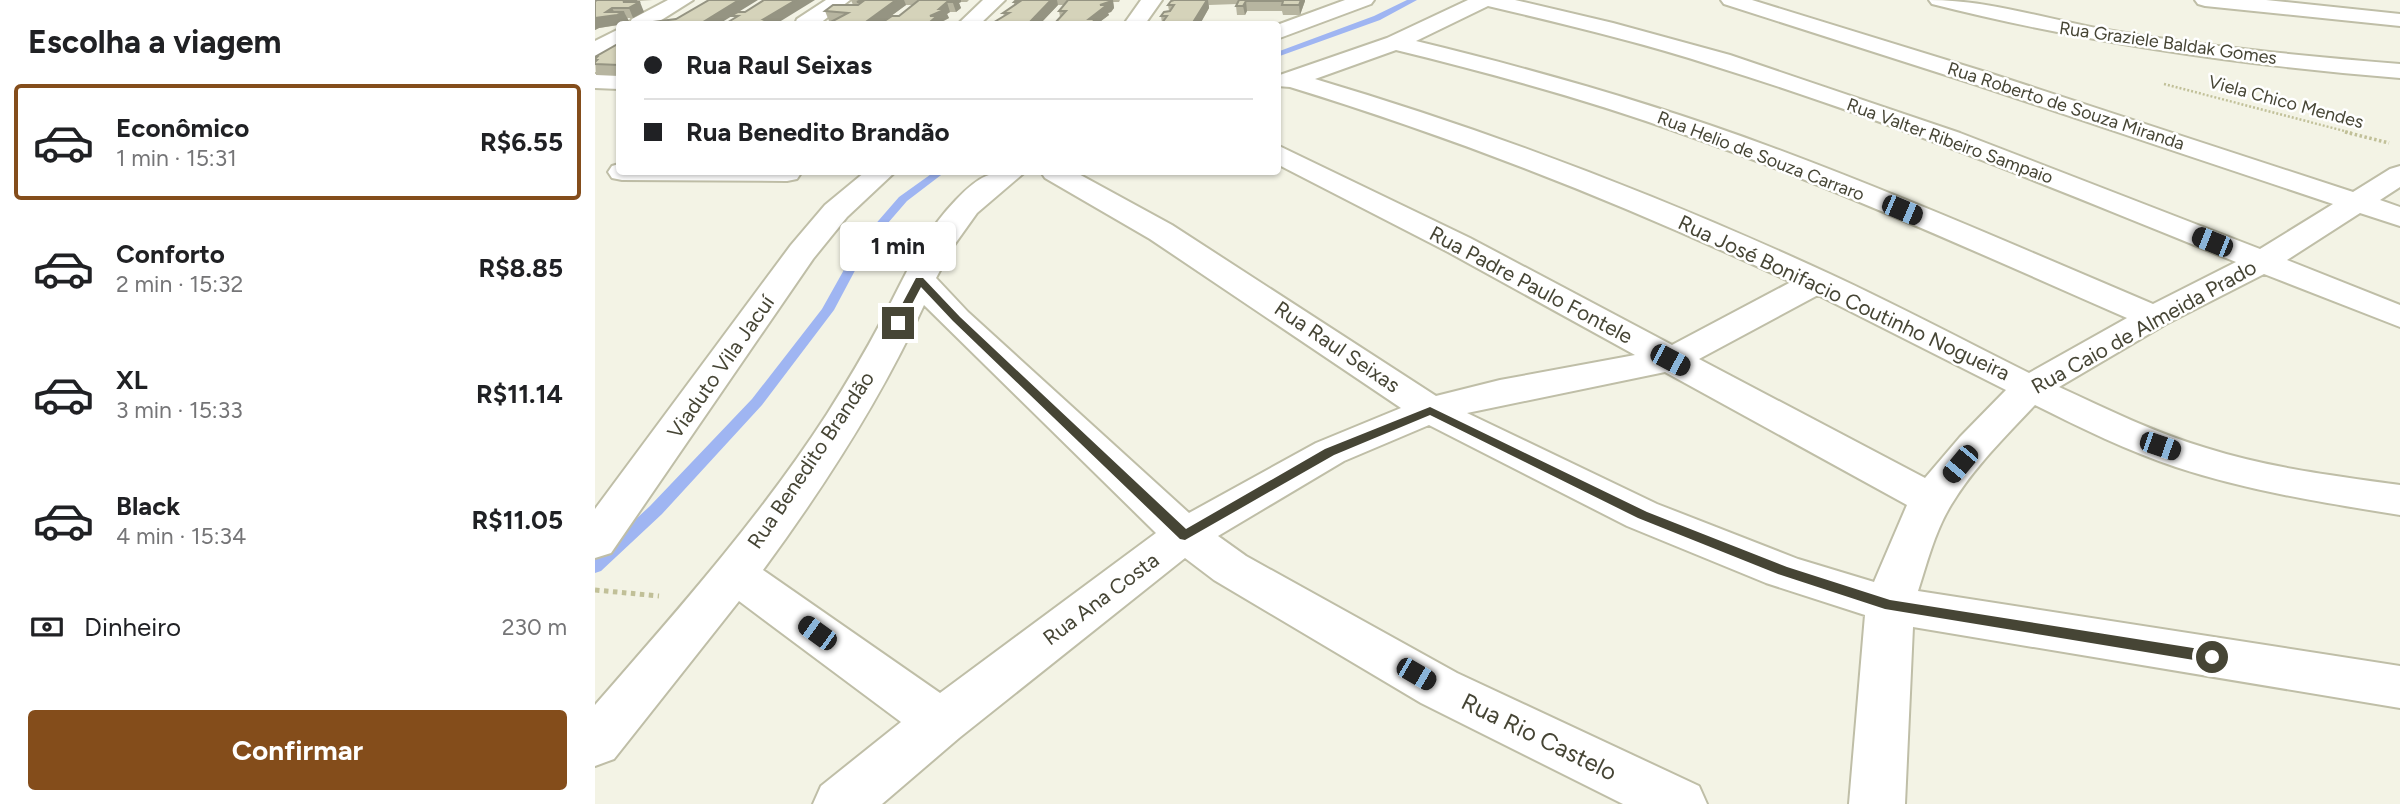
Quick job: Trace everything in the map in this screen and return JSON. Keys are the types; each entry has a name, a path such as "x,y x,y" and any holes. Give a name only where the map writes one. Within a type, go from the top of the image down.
{"street":[{"path":"645,21 683,0"},
{"path":"809,21 840,0"},
{"path":"971,21 995,0"},
{"path":"1137,21 1152,0"},
{"path":"1281,31 1364,0"},
{"path":"1285,82 1395,43 1486,0"},
{"name":"Rua Valter Ribeiro Sampaio","path":"1486,0 1605,26 1843,102 1988,152 2400,317"},
{"name":"Rua Roberto de Souza Miranda","path":"1731,0 1970,74 2400,218"},
{"name":"Rua Graziele Baldak Gomes","path":"1939,0 2069,31 2398,73"},
{"path":"2205,0 2340,8 2400,20"},
{"path":"2340,8 2398,73"},
{"path":"596,49 616,38"},
{"name":"Rua Helio de Souza Carraro","path":"1395,43 1487,65 1627,106 1740,146 1877,199 2154,317"},
{"path":"595,81 616,82"},
{"name":"Rua José Bonifacio Coutinho Nogueira","path":"1285,82 1448,128 1533,160 1818,282 2031,387 2160,446 2264,477 2400,500"},
{"name":"Rua Padre Paulo Fontele","path":"1281,155 1459,245 1931,499"},
{"path":"595,171 616,172"},
{"name":"Rua Caio de Almeida Prado","path":"1877,804 1890,605 1907,553 1931,499 1974,446 2031,387 2154,317 2262,262 2400,174"},
{"name":"Viaduto Vila Jacuí","path":"595,542 802,252 851,197 877,175"},
{"name":"Rua Benedito Brandão","path":"595,743 734,573 798,487 846,416 948,226 967,203 1007,175"},
{"name":"Rua Raul Seixas","path":"1060,175 1205,260 1430,410 1642,515 1782,570 1890,605 2400,687"},
{"name":"Rua Rio Castelo","path":"919,280 956,319 1185,535 1230,568 1439,688 1591,764 1679,804"},
{"name":"Rua Ana Costa","path":"841,804 940,722 1185,535 1330,452 1430,410 1500,393 1670,360 1818,282"},
{"path":"734,573 940,722"}],"path":[{"name":"Viela Chico Mendes","path":"2164,84 2400,146"}],"building":[{"path":"597,0 640,2 629,8 612,8 606,12 624,12 617,15 595,18"},
{"path":"709,0 739,0 705,21 661,21 676,19"},
{"path":"764,0 796,0 764,21 730,21 738,16 731,16 745,12"},
{"path":"896,0 867,21 833,21 848,13 825,11 833,5 858,5 862,2 857,2"},
{"path":"919,0 956,0 947,2 939,9 946,9 930,16 937,16 931,21 884,21 892,16 899,16"},
{"path":"1051,0 1031,21 996,21 1009,13 1003,13 1019,2 1014,2"},
{"path":"1068,0 1111,0 1100,5 1107,5 1089,19 1095,19 1093,21 1057,21 1066,11 1059,11"},
{"path":"1207,0 1194,21 1163,21 1167,16 1161,16 1174,5 1168,5 1171,1"},
{"path":"1239,0 1301,0 1299,5 1282,5 1283,1 1246,1 1243,6 1236,6"},
{"path":"616,45 616,65 595,64 595,57"}],"waterway":[{"path":"1281,54 1377,18 1413,0"},
{"path":"595,567 656,510 757,402 828,310 863,245 903,199 936,175"}],"route":[{"path":"898,323 919,280 956,319 1185,535 1330,452 1430,410 1642,515 1782,570 1890,605 2212,657"}]}
